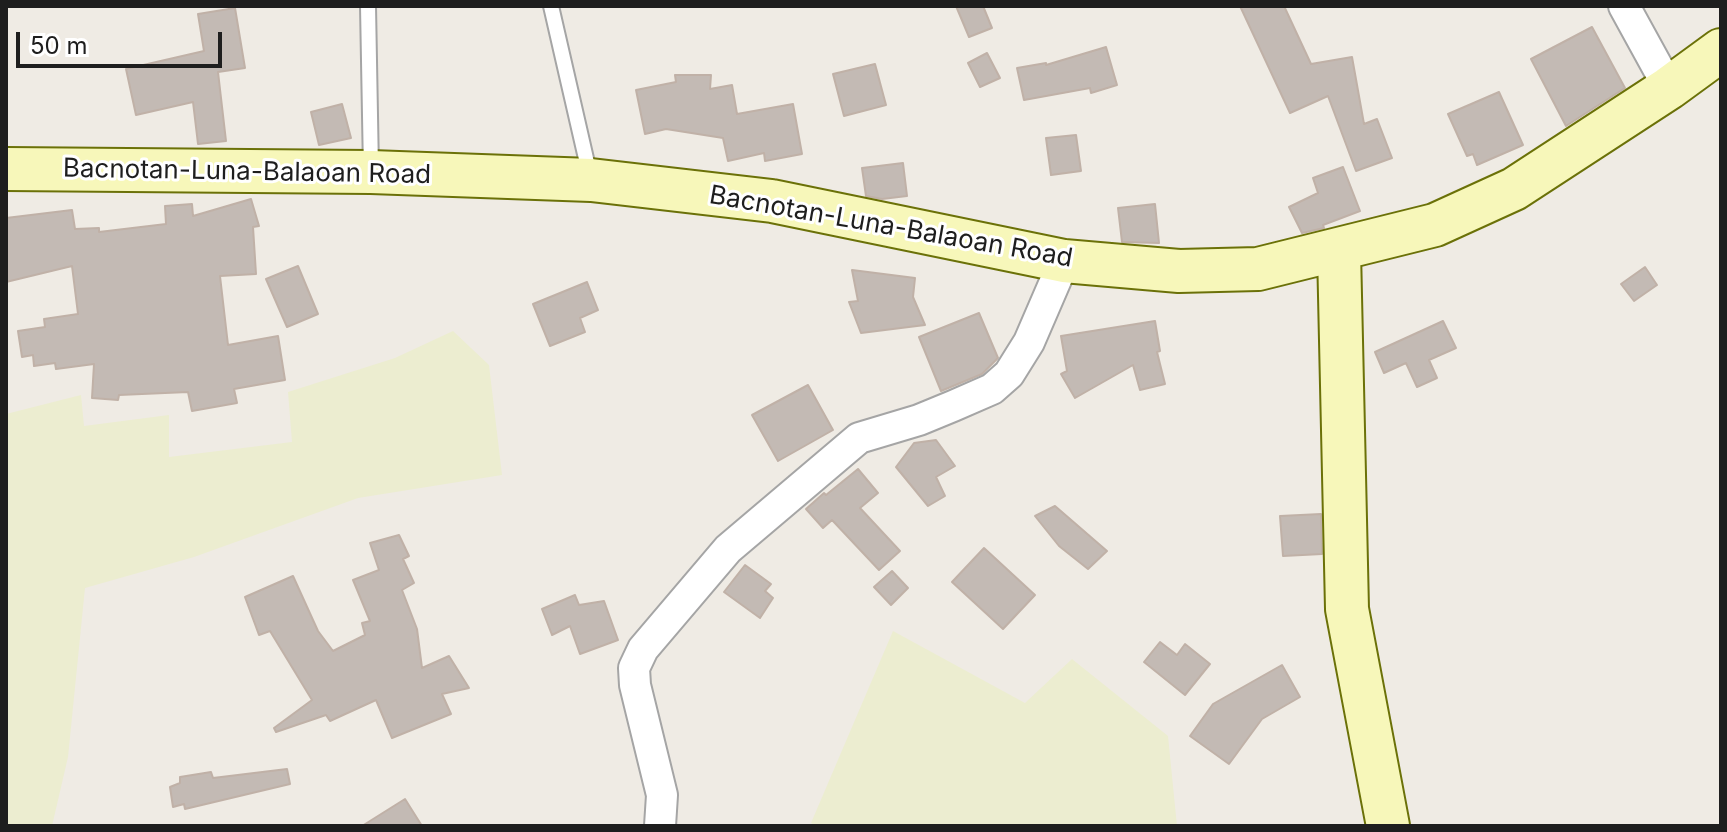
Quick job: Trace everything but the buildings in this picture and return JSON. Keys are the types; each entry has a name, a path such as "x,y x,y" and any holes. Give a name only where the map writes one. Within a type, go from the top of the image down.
{"main road":[{"name":"Bacnotan-Luna-Balaoan Road","path":"6,169 371,172 591,180 772,201 1064,261 1179,271 1258,269 1435,225 1514,189 1669,88 1721,50"},
{"path":"1339,251 1347,609 1388,826"}],"street":[{"path":"1624,6 1669,88"},
{"path":"660,826 662,795 635,685 634,668 643,649 728,549 859,438 953,406 992,389 1009,374 1029,342 1064,261"}],"lane":[{"path":"368,6 371,172"},
{"path":"551,6 591,180"}],"green space":[{"path":"453,331 489,365 502,475 358,498 194,557 85,588 68,757 52,826 6,826 6,414 81,395 84,426 169,415 169,457 292,442 288,392 395,358"},
{"path":"893,631 1025,703 1072,659 1168,736 1177,826 816,826 811,823"}]}
